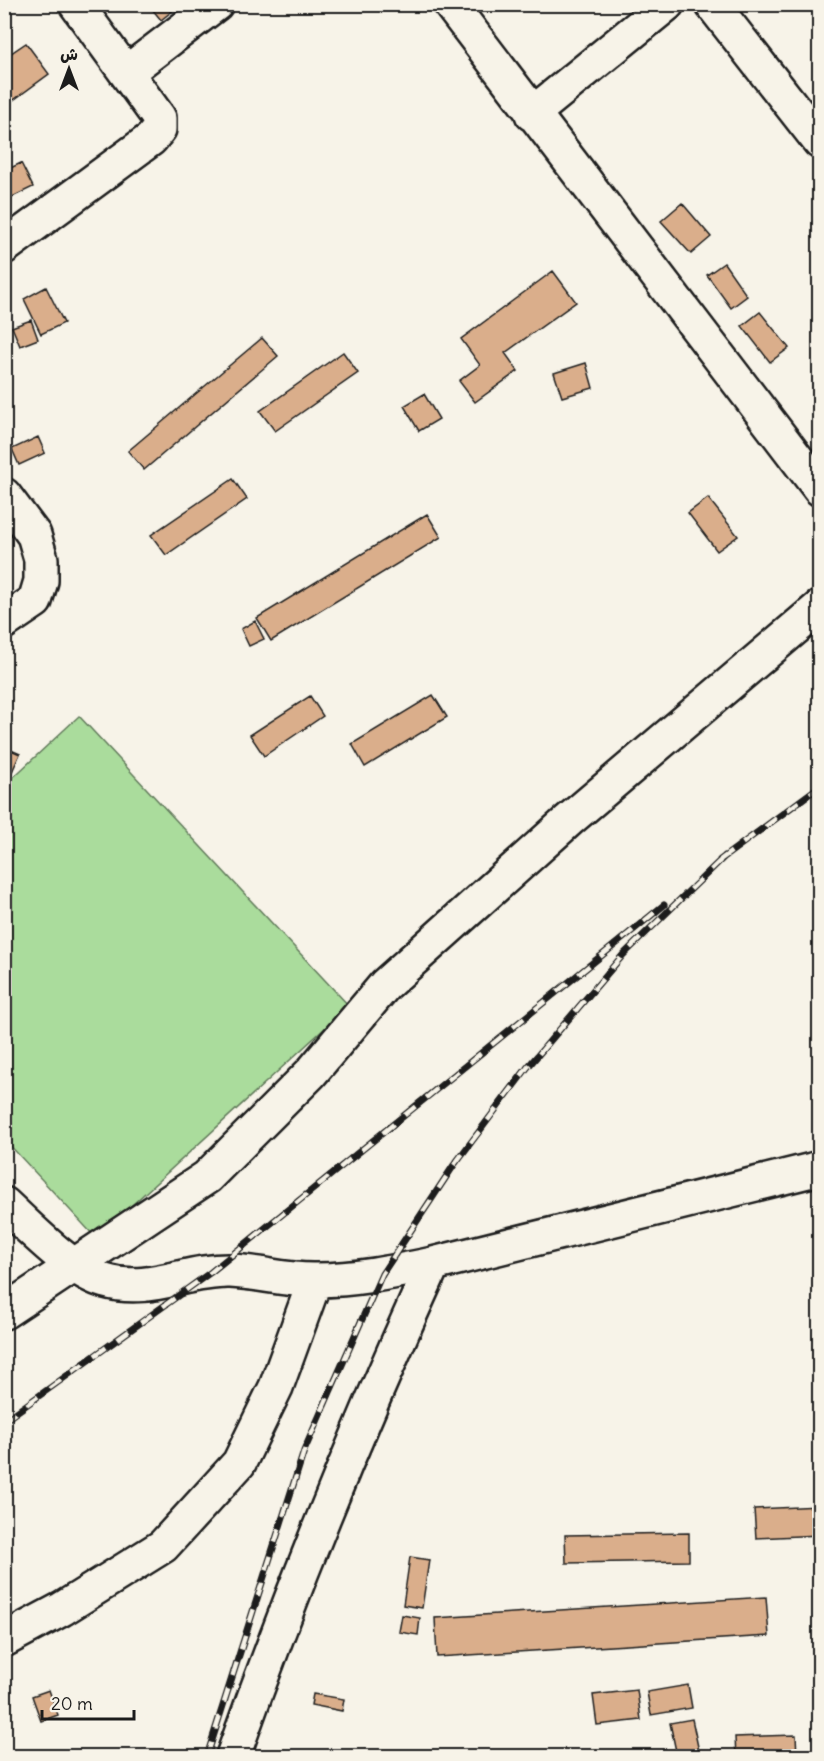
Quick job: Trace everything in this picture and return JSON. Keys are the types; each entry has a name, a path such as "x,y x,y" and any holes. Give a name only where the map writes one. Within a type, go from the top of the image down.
{"street":[{"path":"4,247 151,139 159,129 159,118 76,4"},
{"path":"127,72 216,4"},
{"path":"450,4 819,489"},
{"path":"532,114 668,4"},
{"path":"712,4 819,142"},
{"path":"4,495 34,535 41,559 41,581 36,601 4,622"},
{"path":"4,1312 207,1177 312,1073 385,985 569,820 819,607"},
{"path":"4,1204 40,1238 74,1264 102,1281 150,1286 186,1275 230,1271 315,1280 382,1274 433,1264 819,1168"},
{"path":"233,1756 272,1647 360,1424 433,1264"},
{"path":"4,1640 62,1609 163,1546 239,1463 276,1387 315,1280"}],"green space":[{"path":"79,716 349,1006 96,1238 5,1140 5,785"}],"building":[{"path":"148,4 181,4 161,20"},
{"path":"26,43 49,74 4,107 4,58"},
{"path":"21,163 33,187 4,201 4,171"},
{"path":"682,203 711,237 691,254 661,221"},
{"path":"724,263 747,296 731,308 707,275"},
{"path":"553,271 576,302 505,353 518,371 475,402 459,381 480,365 461,339"},
{"path":"46,287 64,323 41,334 24,299"},
{"path":"760,312 789,348 770,362 742,326"},
{"path":"31,320 38,339 20,346 12,327"},
{"path":"262,338 278,356 144,470 128,451"},
{"path":"343,352 358,373 275,431 260,411"},
{"path":"586,363 593,388 562,397 554,373"},
{"path":"424,394 439,419 419,431 404,406"},
{"path":"38,437 45,453 19,465 12,449"},
{"path":"233,479 247,499 166,555 151,535"},
{"path":"708,498 738,536 717,551 688,513"},
{"path":"427,514 441,537 271,641 257,618"},
{"path":"255,621 264,639 249,646 241,629"},
{"path":"433,695 447,717 365,767 352,744"},
{"path":"310,696 323,716 264,756 250,735"},
{"path":"4,747 20,754 6,785 4,784"},
{"path":"820,1506 820,1535 756,1538 754,1509"},
{"path":"689,1533 689,1561 566,1563 565,1535"},
{"path":"410,1557 429,1560 422,1608 403,1605"},
{"path":"766,1597 769,1636 437,1657 435,1618"},
{"path":"402,1615 420,1618 418,1635 399,1632"},
{"path":"688,1685 692,1708 651,1715 647,1692"},
{"path":"49,1690 58,1715 41,1721 32,1696"},
{"path":"637,1690 641,1720 597,1725 593,1695"},
{"path":"313,1694 344,1699 342,1711 311,1705"},
{"path":"692,1719 700,1756 677,1756 670,1723"},
{"path":"796,1735 797,1756 736,1756 735,1737"}],"railway":[{"path":"720,860 820,786"},
{"path":"207,1756 304,1451 382,1274 454,1165 527,1068 623,955 725,856"},
{"path":"4,1421 211,1272 664,905"}]}
